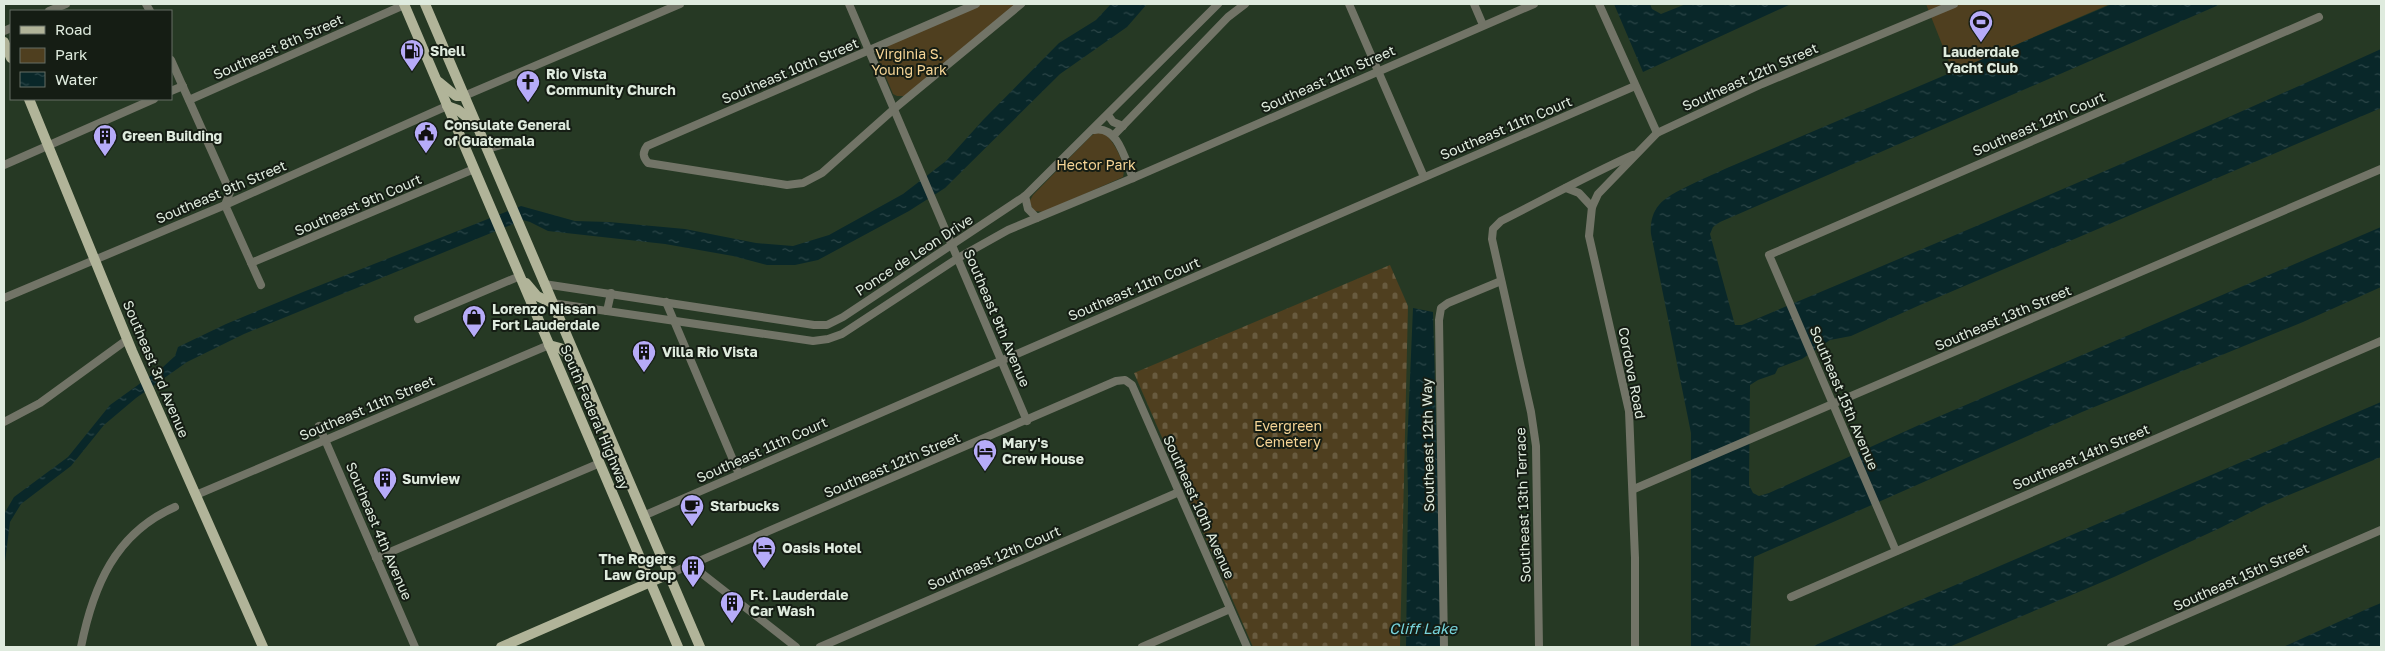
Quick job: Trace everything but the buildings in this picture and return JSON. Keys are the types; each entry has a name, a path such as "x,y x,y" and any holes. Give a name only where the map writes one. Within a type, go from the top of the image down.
{"main road":[{"name":"South Federal Highway","path":"404,4 678,647"},
{"path":"425,4 477,127"},
{"path":"4,42 10,56"},
{"path":"436,79 456,96 464,96"},
{"name":"Southeast 3rd Avenue","path":"29,100 50,145 132,351 263,647"},
{"path":"447,106 464,114 477,127"},
{"name":"South Federal Highway","path":"477,127 700,647"},
{"path":"520,276 537,296 552,302"},
{"path":"549,345 560,348 577,361"},
{"path":"501,647 669,574"}],"street":[{"path":"51,10 66,4"},
{"name":"Southeast 8th Street","path":"189,100 404,4"},
{"path":"464,96 680,4"},
{"name":"Southeast 9th Avenue","path":"849,4 934,200 1026,421"},
{"name":"Southeast 10th Street","path":"894,109 822,173 803,183 787,185 648,163 644,159 643,152 647,146 976,4"},
{"path":"894,109 1021,4"},
{"name":"Ponce de Leon Drive","path":"544,284 814,325 828,325 1025,196 1094,130 1218,4"},
{"path":"1114,135 1228,17 1246,4"},
{"path":"1349,4 1424,177"},
{"path":"1474,4 1483,25"},
{"name":"Southeast 11th Street","path":"958,258 1008,230 1133,178 1534,4"},
{"path":"1599,4 1657,133"},
{"name":"Southeast 12th Street","path":"1501,221 1566,188 1585,176 1637,153 1657,133 1762,84 1954,4"},
{"name":"Southeast 12th Court","path":"1769,255 2318,17"},
{"path":"172,62 230,192 225,205 261,285"},
{"path":"172,91 182,86"},
{"name":"Southeast 11th Court","path":"643,516 1635,86"},
{"path":"4,165 152,100"},
{"name":"Southeast 9th Street","path":"4,298 225,205 447,106"},
{"path":"1108,115 1113,122 1122,126"},
{"path":"1094,130 1106,129 1114,135 1133,178"},
{"path":"487,149 516,141 529,143"},
{"name":"Cordova Road","path":"1635,647 1634,489 1629,411 1589,236 1592,207 1598,194 1637,153"},
{"name":"Southeast 9th Court","path":"251,263 474,169"},
{"name":"Southeast 13th Street","path":"1634,489 2381,169"},
{"path":"1566,188 1579,193 1592,207"},
{"path":"1025,196 1028,209 1037,218"},
{"name":"Southeast 13th Terrace","path":"1501,221 1493,229 1492,239 1531,412 1536,446 1539,647"},
{"name":"Southeast 15th Avenue","path":"1769,255 1896,551"},
{"name":"Ponce de Leon Drive","path":"552,302 813,341 828,339 853,328 958,258"},
{"path":"926,262 932,267 933,274"},
{"path":"418,319 520,276"},
{"name":"Southeast 12th Way","path":"1444,647 1439,320 1441,308 1448,303 1501,281"},
{"path":"608,311 611,293"},
{"path":"666,302 739,474"},
{"path":"4,422 40,404 128,339"},
{"name":"Southeast 14th Street","path":"1791,597 2381,340"},
{"name":"Southeast 11th Street","path":"196,495 549,345"},
{"name":"Southeast 12th Street","path":"669,574 1116,381 1125,380"},
{"name":"Southeast 10th Avenue","path":"1125,380 1132,385 1247,647"},
{"name":"Southeast 4th Avenue","path":"319,426 415,647"},
{"path":"376,558 600,463"},
{"name":"Southeast 12th Court","path":"820,647 1179,492"},
{"path":"81,647 88,612 110,564 122,545 136,530 152,518 175,507"},
{"name":"Southeast 15th Street","path":"2111,647 2381,530"},
{"path":"691,565 796,647"},
{"path":"1142,647 1230,609"}],"green space":[{"name":"Virginia S. Young Park","path":"981,4 1016,4 905,96 893,94 877,56 879,50 887,44"},
{"name":"Lauderdale Yacht Club","path":"1926,4 2110,4 1953,72"},
{"name":"Hector Park","path":"1104,132 1121,159 1124,172 1123,177 1044,212 1034,211 1029,202 1033,195 1090,137 1095,133"},
{"name":"Evergreen Cemetery","path":"1390,265 1408,306 1400,647 1253,647 1134,373"}],"water":[{"path":"1111,4 1147,4 1127,27 1060,74 945,188 909,211 818,260 795,265 767,265 733,256 665,244 548,231 523,220 244,334 187,362 136,398 104,425 71,466 21,504 10,522 4,570 4,514 14,497 68,457 110,405 163,367 175,356 178,347 226,324 303,292 521,206 575,221 685,229 756,243 793,246 829,235 903,194 946,161 983,120 1059,43 1096,20"},
{"path":"1614,4 1650,4 1652,9 1661,14 1686,4 1791,4 1643,72"},
{"path":"2112,4 2221,4 1720,222 1713,227 1710,234 1735,325 1742,325 2063,189 2381,49 2381,108 1851,336 1830,340 1802,359 1778,368 1775,374 1758,380 1750,385 1749,485 1753,493 1759,496 1769,493 1919,425 2381,227 2381,287 2303,322 2082,412 1754,557 1750,647 1691,647 1691,433 1651,234 1652,219 1657,208 1672,195 1727,168"},
{"name":"Cliff Lake","path":"1413,308 1433,312 1442,647 1406,647 1407,448"},
{"path":"2381,402 2381,457 2265,505 2114,577 1949,647 1811,647"},
{"path":"2381,603 2381,647 2283,647 2369,608"}],"place":[{"name":"Lauderdale Yacht Club","path":"1981,43"},
{"name":"Shell","path":"412,72"},
{"name":"Rio Vista Community Church","path":"528,103"},
{"name":"Consulate General of Guatemala","path":"426,154"},
{"name":"Green Building","path":"105,157"},
{"name":"Lorenzo Nissan Fort Lauderdale","path":"474,338"},
{"name":"Villa Rio Vista","path":"644,373"},
{"name":"Mary's Crew House","path":"985,472"},
{"name":"Sunview","path":"385,500"},
{"name":"Starbucks","path":"692,527"},
{"name":"Oasis Hotel","path":"764,569"},
{"name":"The Rogers Law Group","path":"693,588"},
{"name":"Ft. Lauderdale Car Wash","path":"732,624"}]}
